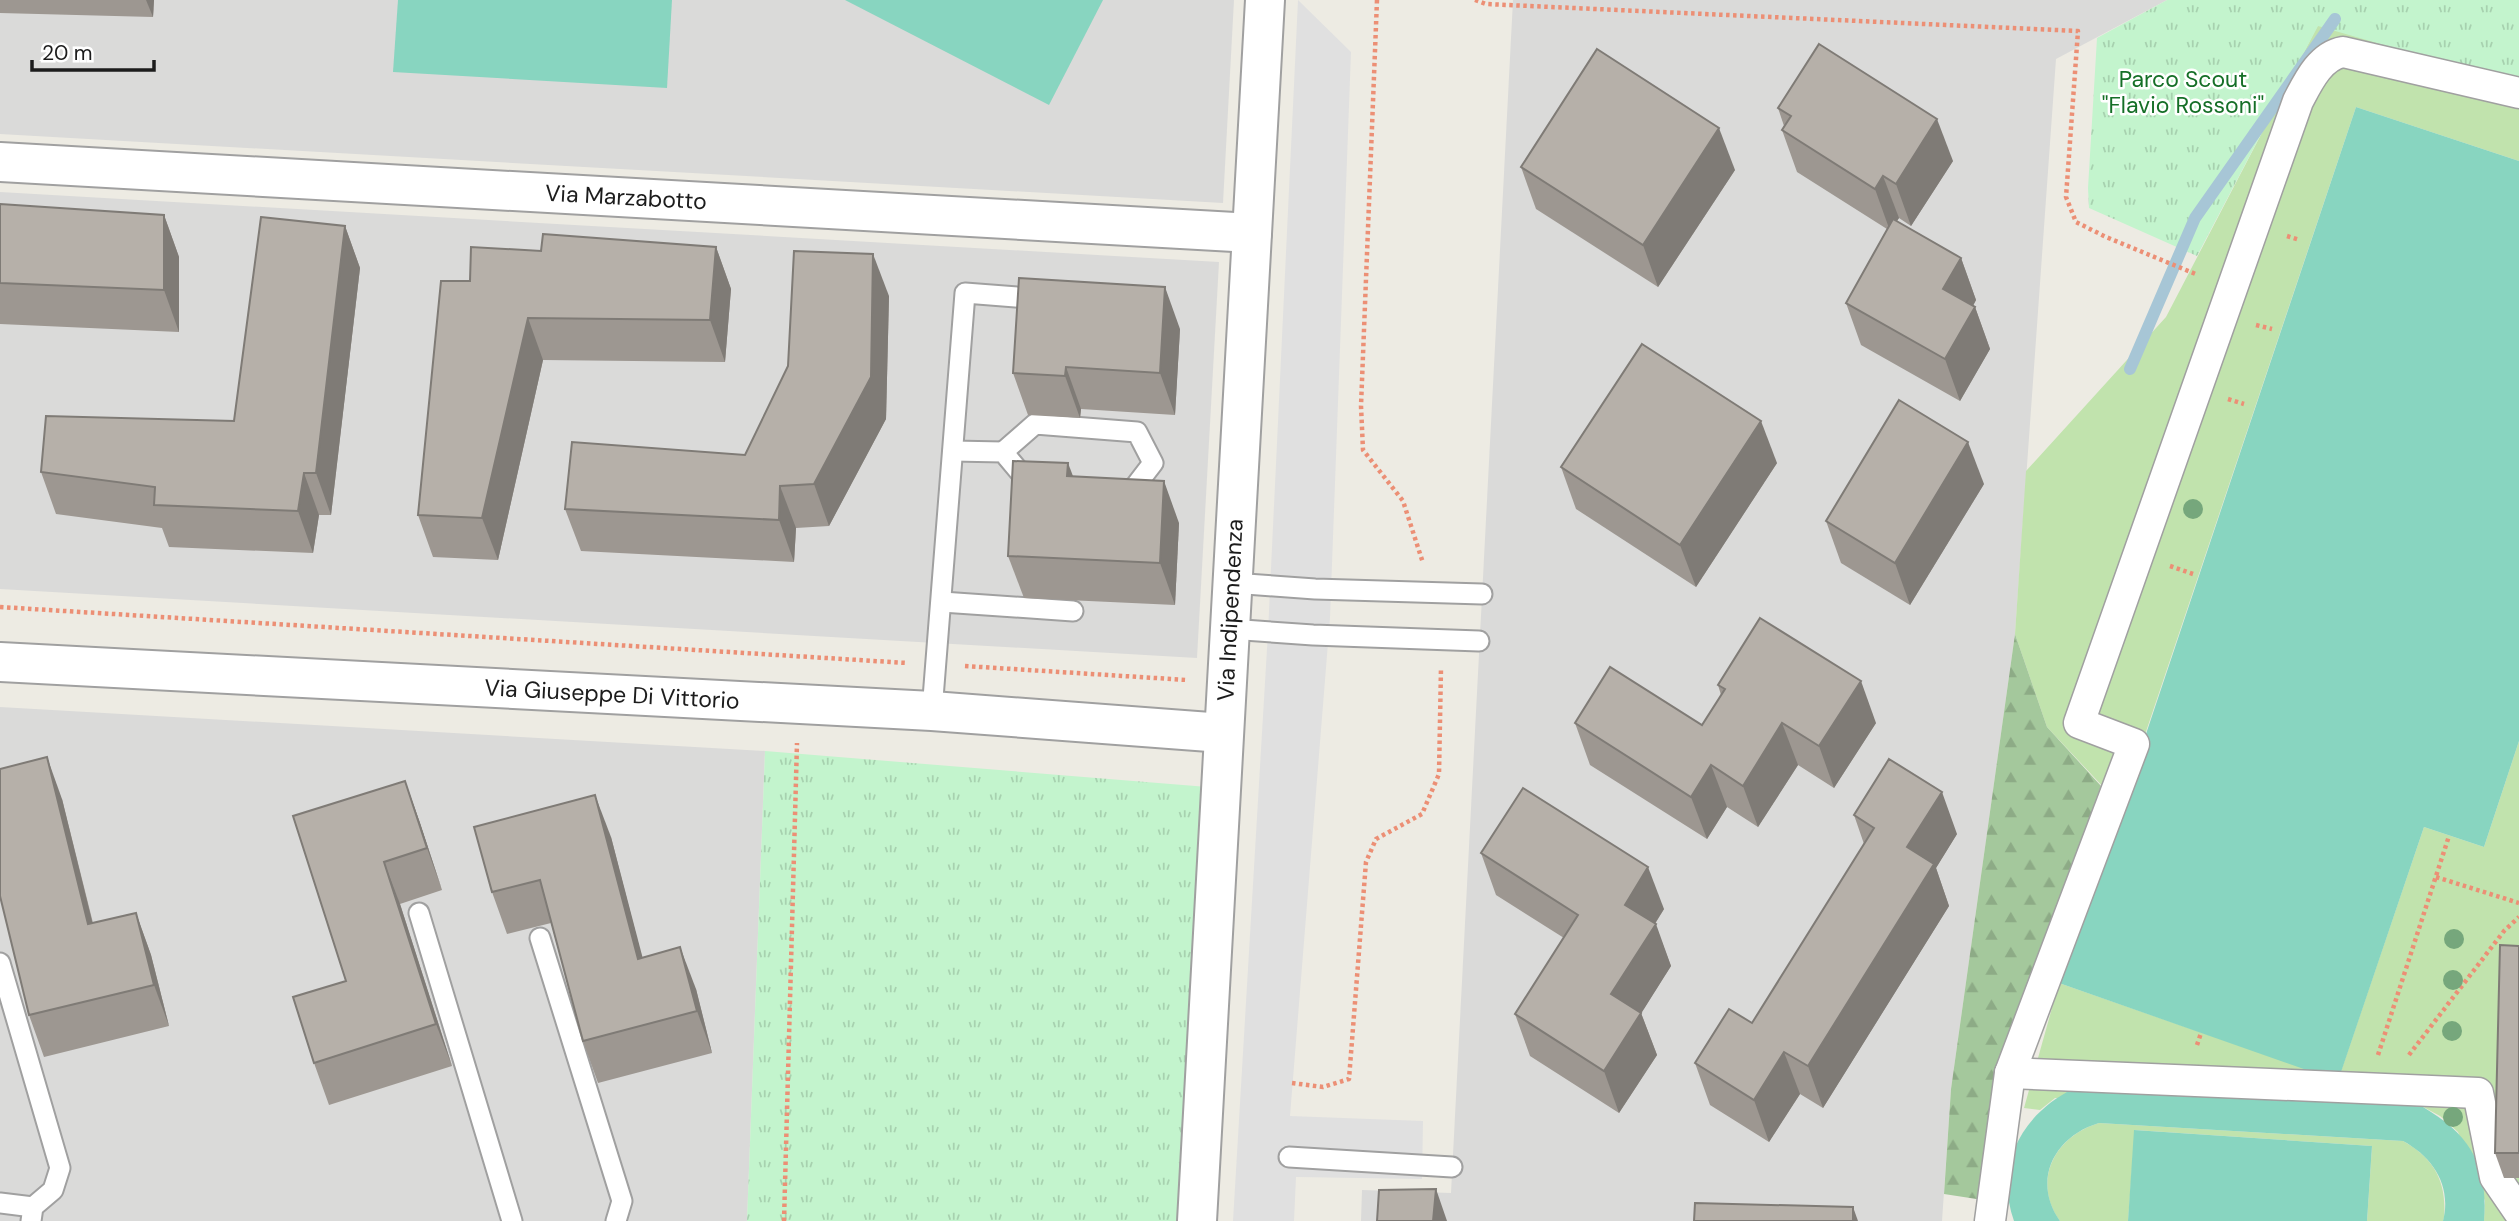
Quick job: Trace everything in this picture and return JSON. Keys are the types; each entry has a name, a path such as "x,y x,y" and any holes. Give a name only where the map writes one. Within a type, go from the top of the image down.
{"street":[{"name":"Via Indipendenza","path":"1197,1221 1265,0"},
{"path":"1990,1221 2010,1073 2134,744 2079,723 2298,100 2313,74 2334,54 2343,52 2519,93"},
{"name":"Via Marzabotto","path":"0,162 1252,233"},
{"name":"Via Giuseppe Di Vittorio","path":"0,662 932,711 1223,733"},
{"path":"2010,1073 2478,1094 2495,1177 2519,1212"}],"lane":[{"path":"932,711 965,293 1060,300"},
{"path":"953,451 1003,453 1035,424 1138,432 1153,463 1130,493 1105,491"},
{"path":"1003,453 1029,484 1054,486"},
{"path":"1232,583 1315,589 1482,594"},
{"path":"942,602 1073,611"},
{"path":"1229,629 1479,641"},
{"path":"419,914 512,1221"},
{"path":"540,938 622,1201 616,1221"},
{"path":"0,963 60,1168 53,1190 32,1214 0,1203"},
{"path":"1289,1157 1452,1167"}],"path":[{"path":"1475,0 1486,4 2078,32 2066,197 2076,222 2191,272"},
{"path":"0,607 1226,682"},
{"path":"784,1221 797,738"},
{"path":"2375,1089 2449,836"},
{"path":"2436,877 2519,903"},
{"path":"2375,1089 2504,931 2519,918"}],"shaded area":[{"path":"0,0 1234,0 1223,203 0,134"},
{"path":"1298,0 1351,52 1330,618 1290,1116 1423,1121 1422,1179 1296,1177 1294,1221 1233,1221 1268,632"},
{"path":"1513,0 2167,0 2056,59 2015,634 1951,1089 1942,1221 1361,1221 1362,1190 1451,1193"},
{"path":"0,192 1219,262 1197,658 0,589"},
{"path":"0,707 765,751 747,1221 0,1221"}],"green space":[{"path":"398,0 672,0 667,88 393,72"},
{"path":"845,0 1103,0 1049,105"},
{"name":"Parco Scout \"Flavio Rossoni\"","path":"2167,0 2519,0 2519,84 2318,26 2197,256 2089,208 2097,38"},
{"path":"2318,25 2519,84 2519,161 2356,107 2121,806 2047,727 2015,634 2026,471 2166,317"},
{"path":"2356,107 2519,161 2519,741 2484,847 2424,827 2338,1081 2059,983 2146,734"},
{"path":"2015,634 2047,727 2101,786 2014,1026 1983,1200 1944,1194 1951,1089"},
{"path":"2519,741 2519,1221 2484,1221 2485,1201 2458,1132 2440,1116 2414,1102 2055,1098 2040,1110 2024,1108 2059,983 2338,1080 2424,827 2484,847"},
{"path":"765,751 1220,788 1197,1221 747,1221"},
{"path":"2073,1089 2414,1102 2448,1124 2470,1149 2478,1164 2482,1181 2484,1221 2443,1221 2445,1196 2438,1174 2423,1155 2403,1141 2099,1123 2070,1138 2052,1162 2048,1175 2048,1190 2060,1221 2014,1221 2008,1180 2010,1161 2017,1143 2039,1112"},
{"path":"2099,1123 2403,1141 2423,1155 2441,1182 2443,1221 2367,1221 2372,1146 2135,1130 2128,1221 2060,1221 2048,1191 2052,1162 2070,1138"},
{"path":"2134,1130 2372,1146 2367,1221 2128,1221"}],"building":[{"path":"1819,44 1937,119 1896,184 1883,176 1875,189 1782,130 1791,116 1778,108"},
{"path":"1597,49 1719,128 1643,245 1521,167"},
{"path":"0,204 164,215 164,290 0,283"},
{"path":"261,217 345,226 316,473 304,473 298,511 154,505 155,487 41,472 46,416 234,421"},
{"path":"1893,219 1961,258 1943,289 1975,307 1945,359 1846,303"},
{"path":"543,234 716,247 710,320 528,318 482,518 418,515 441,281 470,281 471,247 541,251"},
{"path":"794,251 873,254 871,377 814,484 780,486 779,520 565,509 572,442 745,455 788,366"},
{"path":"1019,278 1165,287 1160,373 1066,367 1065,376 1013,373"},
{"path":"1642,344 1761,421 1680,545 1561,467"},
{"path":"1899,400 1968,442 1895,563 1826,521"},
{"path":"1013,461 1068,463 1067,476 1164,481 1160,563 1008,556"},
{"path":"1760,618 1861,681 1819,746 1782,723 1743,786 1711,765 1691,797 1575,723 1610,667 1702,725 1725,689 1718,685"},
{"path":"47,757 88,924 136,913 154,985 29,1015 0,896 0,769"},
{"path":"1889,759 1942,792 1907,847 1934,864 1808,1066 1784,1052 1754,1100 1695,1063 1729,1009 1752,1023 1874,828 1854,815"},
{"path":"405,781 427,848 384,862 436,1024 314,1063 293,997 346,981 293,816"},
{"path":"1523,788 1648,867 1625,905 1656,924 1611,994 1641,1013 1604,1071 1515,1014 1578,915 1481,853"},
{"path":"595,795 638,959 680,947 697,1011 583,1041 540,880 492,892 474,827"},
{"path":"2500,945 2519,946 2519,1153 2495,1153"},
{"path":"1436,1189 1433,1221 1377,1221 1379,1190"},
{"path":"1695,1203 1853,1207 1853,1221 1694,1221"}],"waterway":[{"path":"2130,369 2195,218 2335,19"}]}
